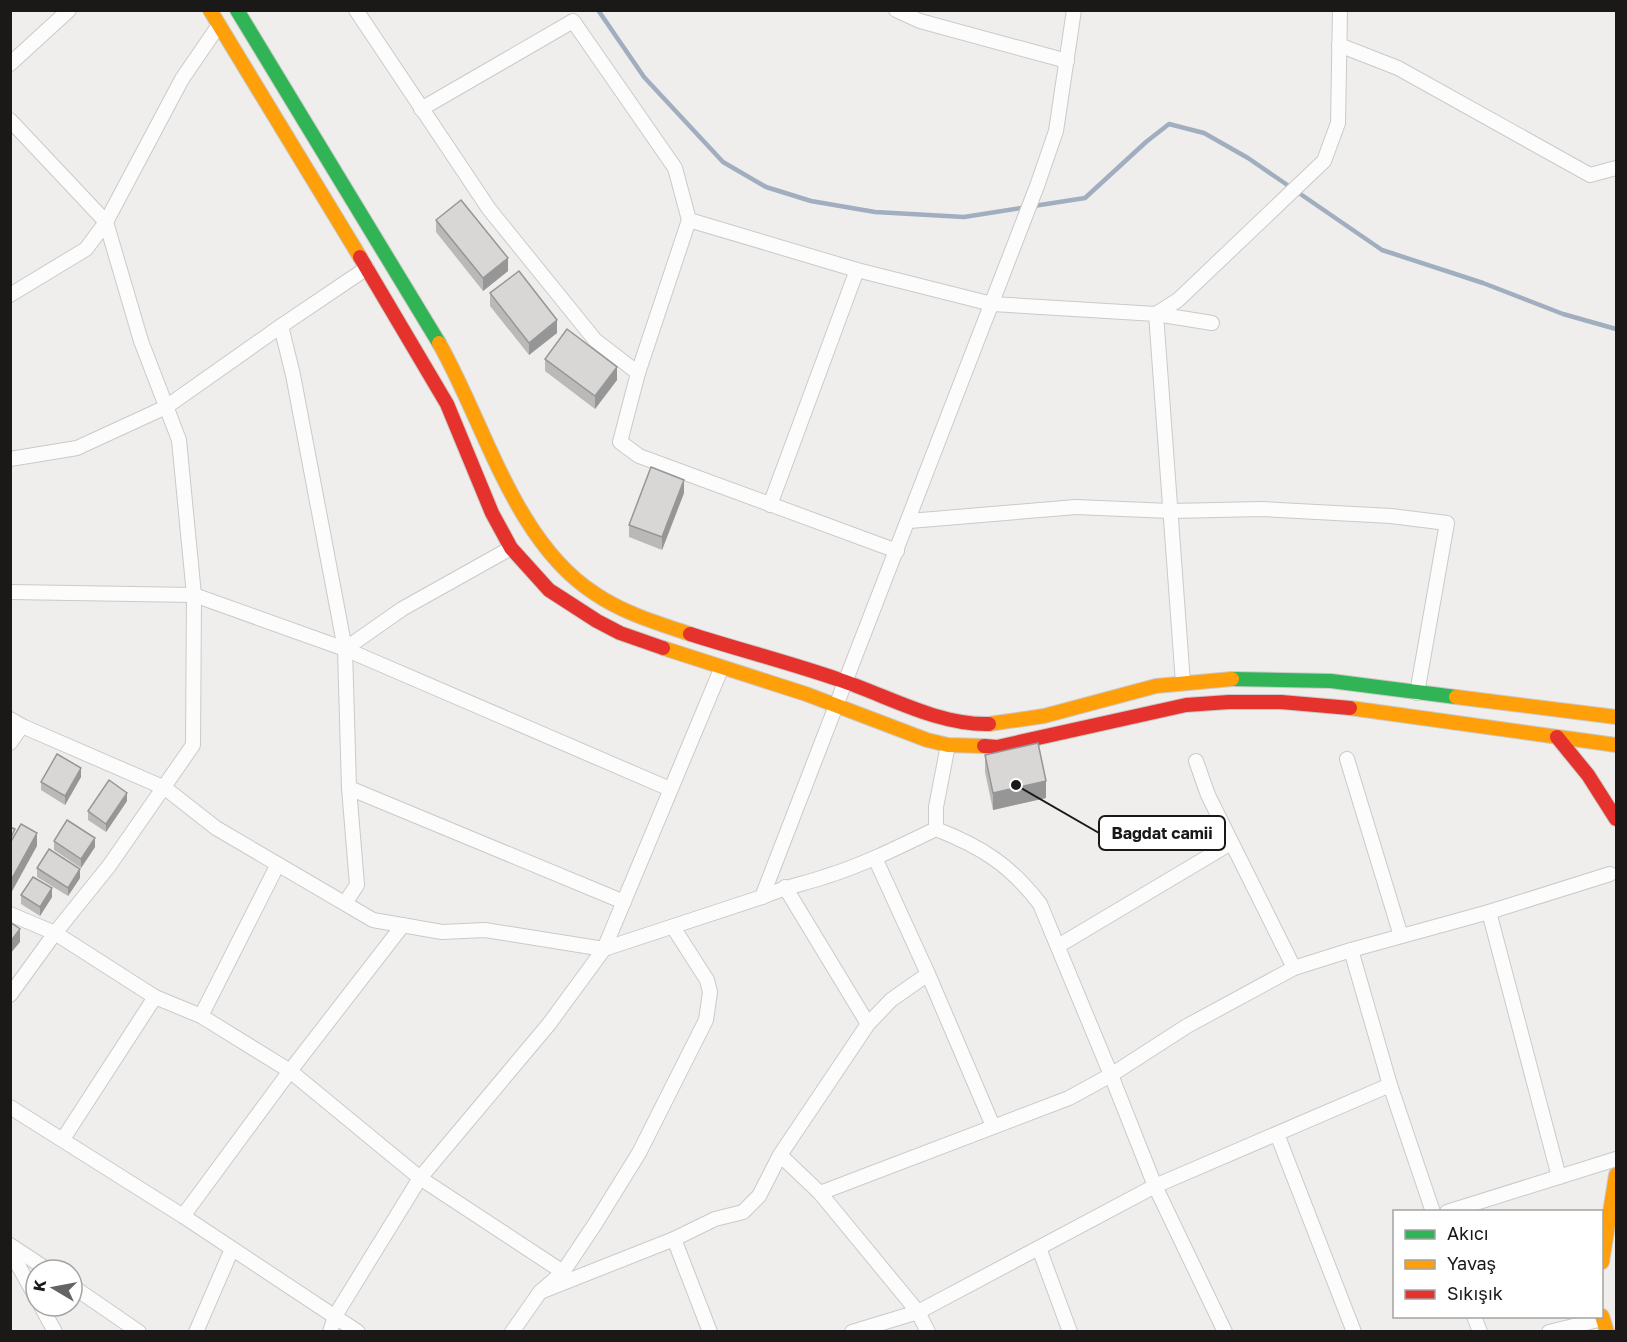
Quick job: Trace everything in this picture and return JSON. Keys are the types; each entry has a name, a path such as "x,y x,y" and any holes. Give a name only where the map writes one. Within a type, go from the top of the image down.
{"main road":[{"path":"210,10 447,404 492,513 511,548 549,590 597,621 620,633 836,705 927,740 948,745 997,747 1186,705 1239,702 1340,706 1617,745"},
{"path":"237,10 453,367 484,429 514,499 534,533 557,562 585,587 636,615 728,646 846,681 954,721 974,724 1017,722 1155,686 1232,678 1306,679 1617,717"},
{"path":"1557,736 1588,775 1617,819"},
{"path":"1603,1256 1617,1175"}],"street":[{"path":"10,64 69,10"},
{"path":"356,10 489,209 595,340 638,373"},
{"path":"896,10 920,21 1067,62"},
{"path":"762,897 1037,186 1056,131 1074,10"},
{"path":"1156,314 1178,300 1324,161 1338,123 1340,10"},
{"path":"422,109 573,21 675,168 690,220 638,373 620,442 639,456 897,551"},
{"path":"10,295 86,249 106,222 182,79 219,25"},
{"path":"1340,45 1398,68 1590,175 1617,168"},
{"path":"10,120 106,222 141,341 179,440 194,595 193,745 109,866 55,933 10,995"},
{"path":"690,220 857,270 992,304 1156,314 1212,323"},
{"path":"10,459 77,448 166,407 367,268"},
{"path":"770,505 857,270"},
{"path":"1156,314 1184,683"},
{"path":"280,326 293,375 345,649 349,788 357,885 345,903"},
{"path":"909,521 1076,507 1170,511 1273,509 1391,516 1447,523 1417,693"},
{"path":"345,649 402,609 511,548"},
{"path":"10,592 194,595 345,649 670,789"},
{"path":"330,1332 335,1316 420,1178 549,1024 604,949 722,667"},
{"path":"10,743 16,723 165,788 216,828 277,866 373,920 442,932 485,930 604,949 762,897 785,887 824,877 875,858 936,829 967,841 1000,862 1022,880 1040,904 1155,1186 1226,1332"},
{"path":"936,829 936,807 948,745"},
{"path":"1347,759 1401,936"},
{"path":"1196,761 1208,795 1294,968"},
{"path":"349,788 624,902"},
{"path":"1058,946 1231,843"},
{"path":"875,858 993,1126"},
{"path":"201,1016 277,866"},
{"path":"820,1193 1069,1098 1187,1026 1294,968 1489,912 1610,874"},
{"path":"785,887 868,1024"},
{"path":"1489,912 1559,1177"},
{"path":"10,914 55,933 155,997 201,1016 290,1071 420,1178 563,1272"},
{"path":"183,1216 290,1071 403,925"},
{"path":"512,1332 540,1292 563,1272 595,1224 639,1153 706,1020 710,992 707,980 673,927"},
{"path":"1351,950 1390,1085 1432,1210"},
{"path":"540,1292 674,1239 715,1219 743,1212 759,1196 780,1155 868,1024 891,1000 928,974"},
{"path":"63,1139 155,997"},
{"path":"852,1332 918,1312 1155,1186 1390,1085"},
{"path":"10,1107 183,1216 357,1332"},
{"path":"1277,1134 1354,1332"},
{"path":"780,1155 820,1193 918,1312 928,1332"},
{"path":"1453,1210 1617,1159"},
{"path":"674,1239 710,1332"},
{"path":"10,1245 30,1258"},
{"path":"1039,1248 1071,1332"},
{"path":"196,1332 232,1249"},
{"path":"10,1251 24,1276"},
{"path":"84,1295 139,1332"},
{"path":"47,1318 55,1332"},
{"path":"1474,1318 1480,1332"},
{"path":"1549,1332 1603,1322"}],"building":[{"path":"461,200 508,258 483,278 436,220"},
{"path":"519,271 557,320 529,343 490,293"},
{"path":"567,329 617,367 595,396 545,359"},
{"path":"651,467 684,480 662,537 629,525"},
{"path":"1038,743 1046,781 993,793 985,755"},
{"path":"57,754 81,768 65,796 41,782"},
{"path":"109,780 127,793 106,824 88,811"},
{"path":"67,820 95,838 81,859 54,841"},
{"path":"21,824 37,833 10,882 10,843"},
{"path":"10,827 15,829 10,840"},
{"path":"49,849 80,869 68,888 37,868"},
{"path":"33,877 52,888 40,907 21,895"},
{"path":"10,922 20,929 10,942"}],"waterway":[{"path":"598,10 644,77 723,162 766,187 811,201 875,212 964,217 1085,198 1169,124 1204,133 1248,158 1382,250 1483,283 1563,314 1616,329"}],"traffic: fast":[{"path":"237,10 439,343"},
{"path":"1232,679 1331,681 1456,697"}],"traffic: slow":[{"path":"210,10 360,257"},
{"path":"439,343 522,512 542,543 566,571 605,600 640,617 690,634"},
{"path":"663,648 806,694 927,740 948,745 984,746"},
{"path":"989,724 1044,716 1156,686 1232,679"},
{"path":"1456,697 1616,717"},
{"path":"1350,708 1616,745"},
{"path":"1603,1256 1616,1175"},
{"path":"1603,1318 1607,1332"}],"traffic: jam":[{"path":"360,257 447,404 492,513 511,548 549,590 620,633 663,648"},
{"path":"690,634 822,674 932,715 951,720 989,724"},
{"path":"984,746 997,747 1186,705 1281,702 1350,708"},
{"path":"1557,737 1588,775 1616,819"}],"place":[{"name":"Bağdat camii","path":"1016,785"}]}
